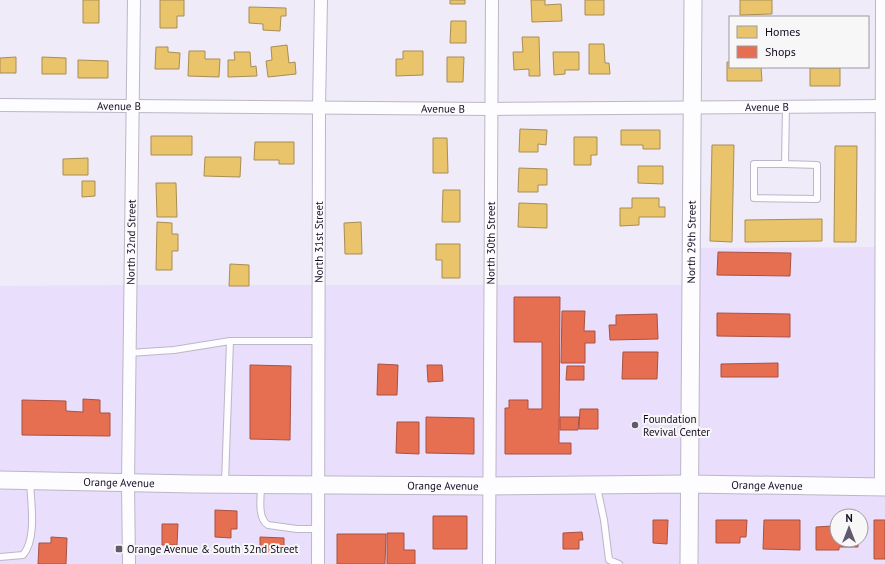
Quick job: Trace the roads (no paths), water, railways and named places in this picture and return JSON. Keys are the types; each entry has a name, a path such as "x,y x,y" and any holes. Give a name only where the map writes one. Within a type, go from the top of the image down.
{"main road":[{"name":"North 29th Street","path":"689,564 693,0"},
{"name":"Orange Avenue","path":"0,480 128,483 489,486 689,484 883,486"}],"street":[{"name":"North 32nd Street","path":"129,564 129,353 134,0"},
{"name":"North 31st Street","path":"318,564 319,107 321,0"},
{"name":"North 30th Street","path":"489,564 490,109 492,0"},
{"path":"882,0 883,486"},
{"name":"Avenue B","path":"0,105 490,109 883,106"}],"lane":[{"path":"785,164 786,107"},
{"path":"754,164 785,164 817,165 817,200 754,198 754,164"},
{"path":"129,353 174,350 230,341 319,340"},
{"path":"225,484 230,341"},
{"path":"4,564 2,557 23,555 28,549 32,523 30,481"},
{"path":"261,484 262,517 265,523 268,525 296,529 318,529"},
{"path":"596,485 604,520 609,560 619,564"}],"place":[{"name":"Foundation Revival Center","path":"635,425"},
{"name":"Orange Avenue & South 32nd Street","path":"119,549"}]}
